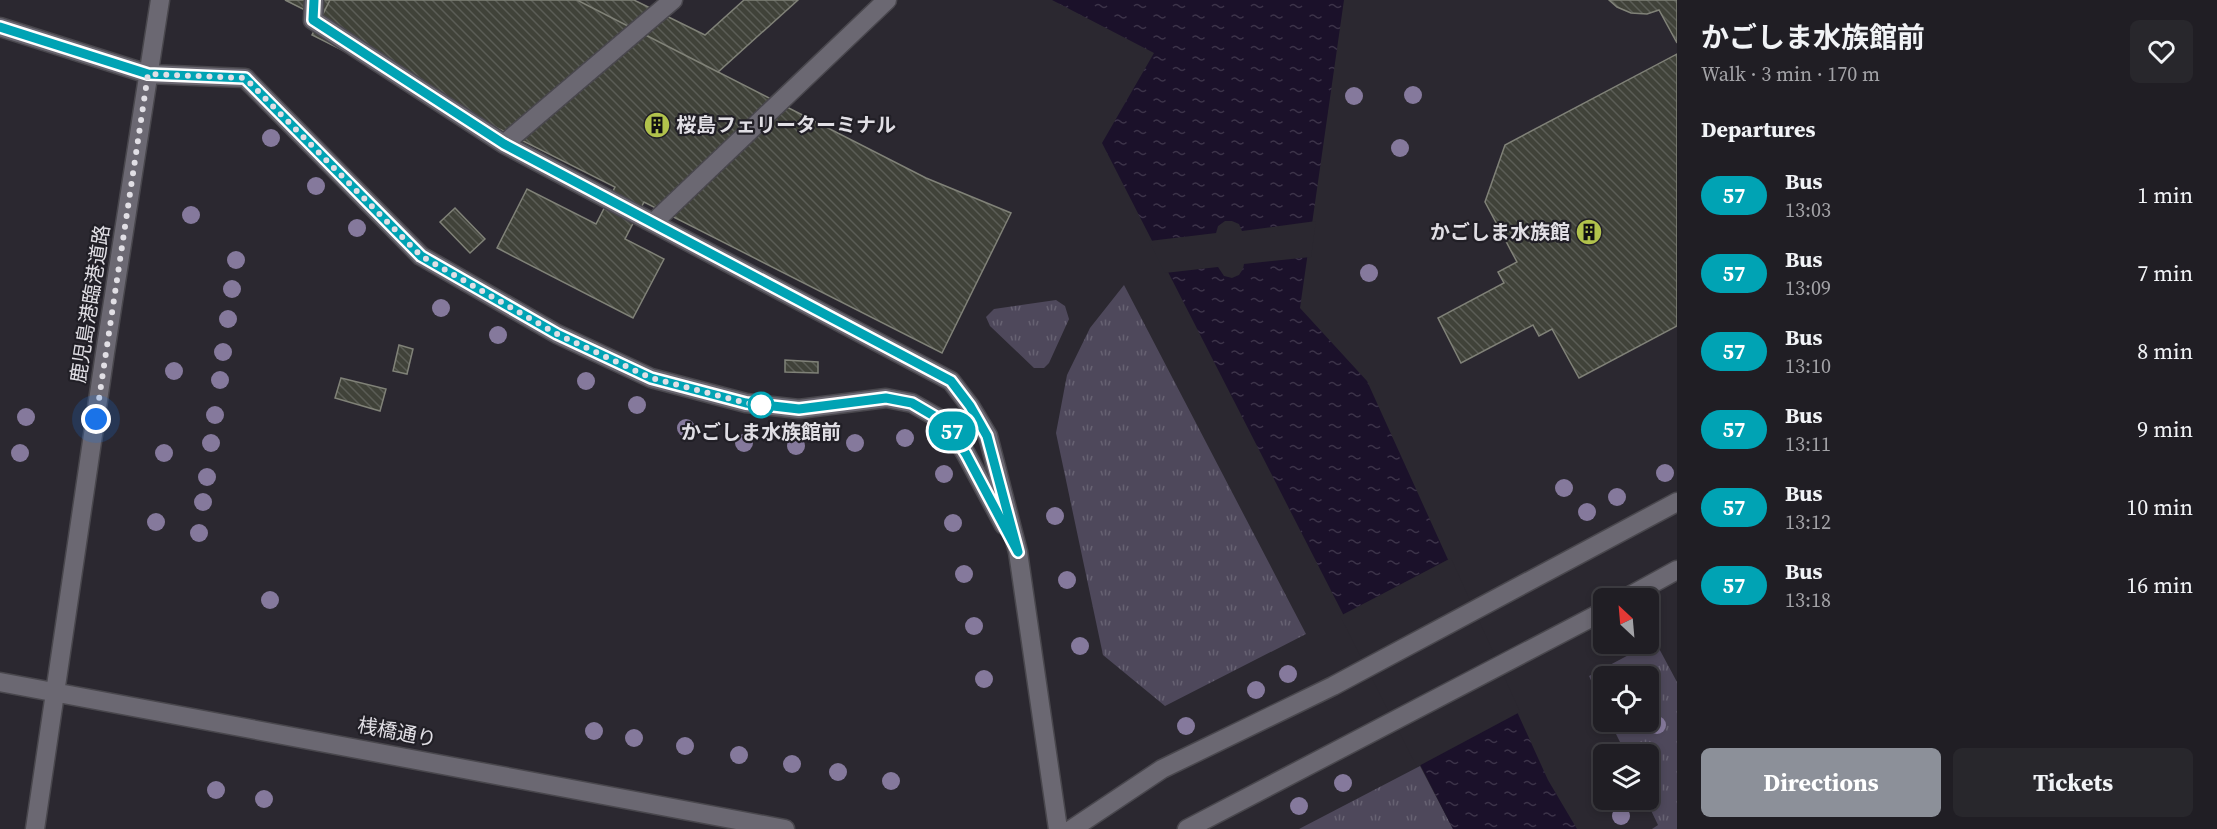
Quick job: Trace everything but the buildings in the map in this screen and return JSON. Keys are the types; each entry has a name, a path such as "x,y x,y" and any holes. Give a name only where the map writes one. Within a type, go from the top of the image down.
{"street":[{"name":"鹿児島港臨港道路","path":"35,829 160,0"},
{"path":"314,0 313,20 504,144 951,381 970,406 987,436 1018,552 1058,829"},
{"path":"504,144 673,0"},
{"path":"654,222 887,0"},
{"path":"0,27 148,74 245,78 421,256 557,334 651,378 746,403 799,409 886,398 912,403 946,423 966,454 1018,552"},
{"path":"1072,829 1162,769 1333,686 1677,502"},
{"path":"1644,588 1677,570"},
{"path":"1187,829 1593,617"},
{"name":"桟橋通り","path":"0,682 785,829"}],"green space":[{"path":"1124,285 1306,634 1165,706 1103,655 1056,433 1067,375 1090,328"},
{"path":"1056,300 1065,306 1069,319 1049,363 1044,368 1034,368 990,326 986,317 994,309"},
{"path":"1659,648 1677,682 1677,829 1652,829 1658,825 1651,810 1659,810 1659,744 1621,744 1615,732 1659,732 1659,666 1608,666 1630,654 1659,654"},
{"path":"1420,766 1453,829 1299,829"}],"water":[{"path":"1052,0 1344,0 1300,308 1367,381 1548,780 1577,829 1453,829 1102,143 1154,53"}],"pier":[{"path":"1225,221 1239,224 1242,231 1316,221 1311,257 1244,264 1239,275 1232,278 1224,276 1218,267 1165,273 1149,241 1216,233 1218,226"},
{"path":"1451,558 1520,712 1417,767 1340,616"}],"bus line":[{"name":"57","path":"0,27 148,74 245,78 421,256 557,334 651,378 746,403 799,409 886,398 912,403 946,423 966,454 1018,552 987,436 970,406 951,381 674,232 504,144 313,20 314,0"}],"place":[{"name":"桜島フェリーターミナル","path":"657,125"},
{"name":"かごしま水族館","path":"1589,232"},
{"name":"かごしま水族館前","path":"761,405"}],"route":[{"path":"96,419 148,74 245,78 421,256 557,334 651,378 746,403 763,405 761,405"}]}
